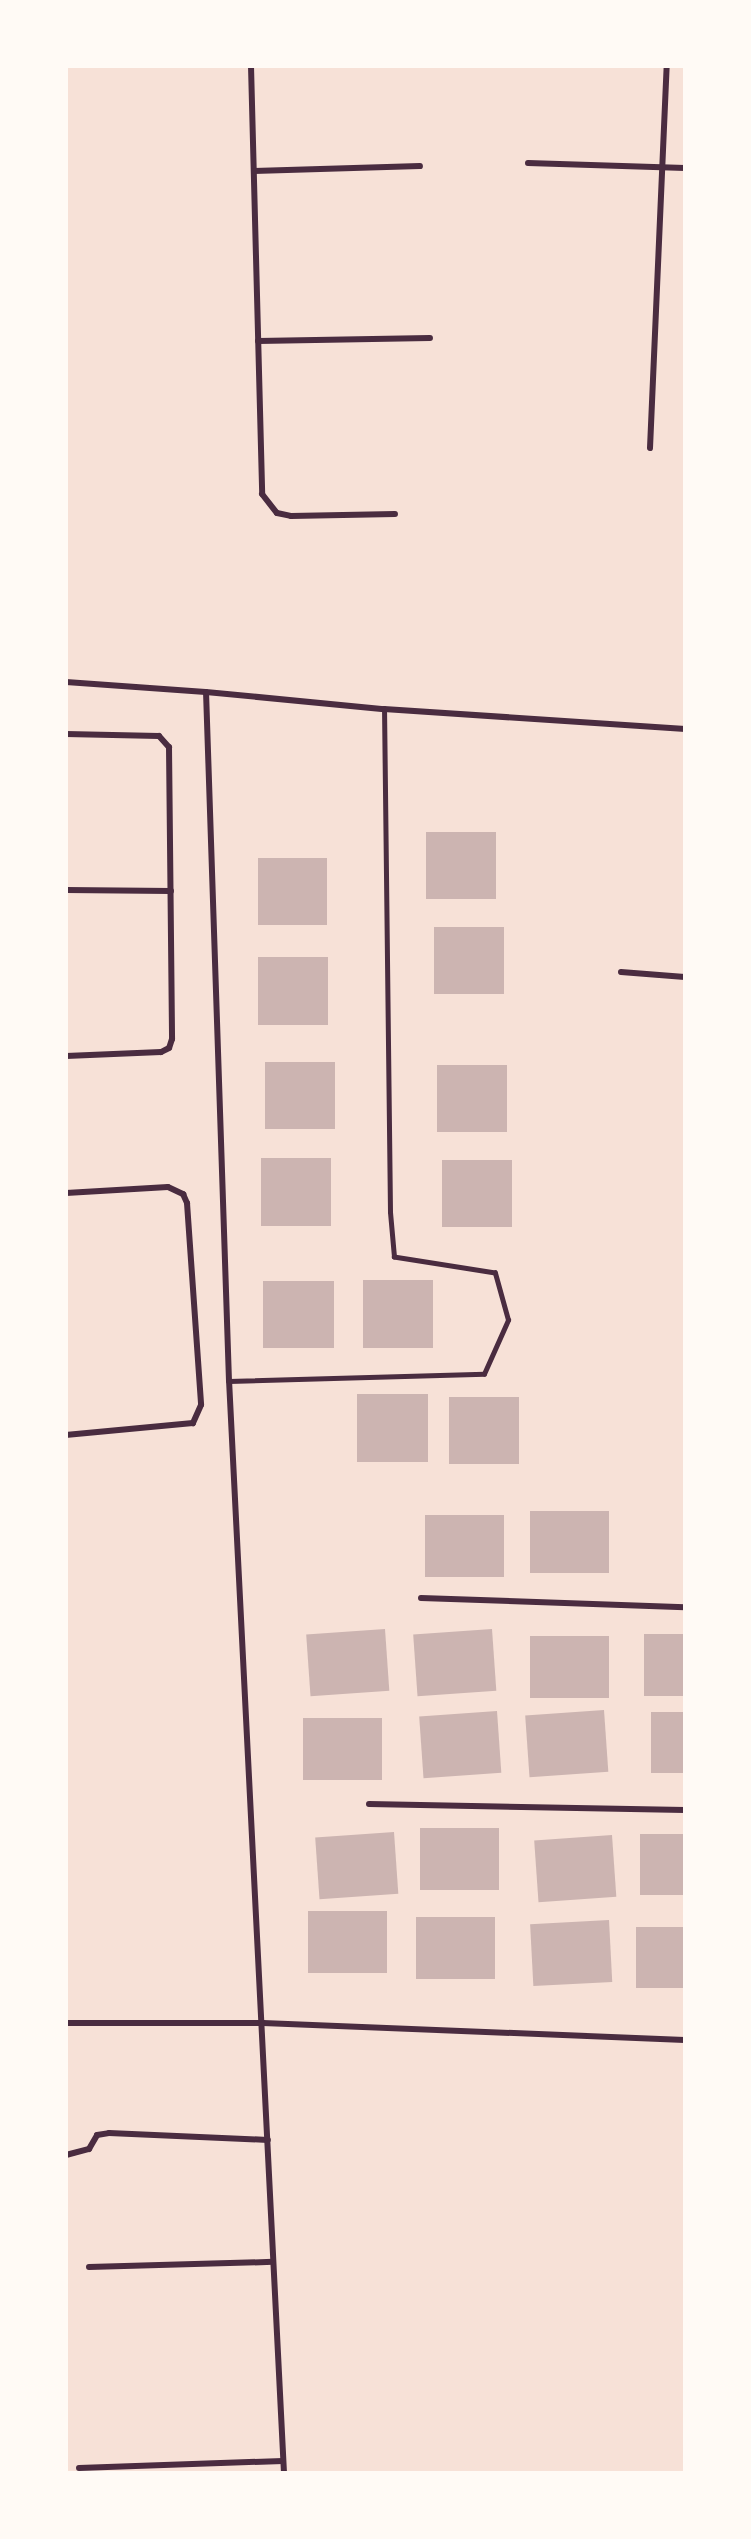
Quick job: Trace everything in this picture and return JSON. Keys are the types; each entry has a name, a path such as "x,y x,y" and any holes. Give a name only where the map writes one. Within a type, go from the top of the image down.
{"street":[{"path":"251,66 262,494 267,504 277,513 291,516 395,514"},
{"path":"650,448 667,66"},
{"path":"528,162 685,168"},
{"path":"254,171 420,166"},
{"path":"258,341 430,338"},
{"path":"66,682 206,692 384,709 685,729"},
{"path":"206,692 229,1381 284,2473"},
{"path":"66,734 164,740 169,747 171,891 169,1048 161,1052 66,1056"},
{"path":"66,890 171,891"},
{"path":"621,972 685,977"},
{"path":"66,1193 168,1187 183,1194 186,1203 201,1405 193,1423 66,1436"},
{"path":"421,1598 685,1607"},
{"path":"369,1804 685,1810"},
{"path":"66,2023 263,2023 685,2040"},
{"path":"66,2155 89,2149 97,2135 109,2133 268,2140"},
{"path":"89,2267 273,2262"},
{"path":"79,2468 283,2461"}],"lane":[{"path":"229,1381 484,1374 508,1320 495,1273 394,1257 390,1212 384,709"}],"building":[{"path":"426,832 496,832 496,899 426,899"},
{"path":"258,858 327,858 327,925 258,925"},
{"path":"434,927 504,927 504,994 434,994"},
{"path":"258,957 328,957 328,1025 258,1025"},
{"path":"265,1062 335,1062 335,1129 265,1129"},
{"path":"437,1065 507,1065 507,1132 437,1132"},
{"path":"261,1158 331,1158 331,1226 261,1226"},
{"path":"442,1160 512,1160 512,1227 442,1227"},
{"path":"363,1280 433,1280 433,1348 363,1348"},
{"path":"263,1281 334,1281 334,1348 263,1348"},
{"path":"357,1394 428,1394 428,1462 357,1462"},
{"path":"449,1397 519,1397 519,1464 449,1464"},
{"path":"530,1511 609,1511 609,1573 530,1573"},
{"path":"425,1515 504,1515 504,1577 425,1577"},
{"path":"385,1629 389,1691 311,1696 306,1635"},
{"path":"492,1629 496,1691 418,1696 413,1635"},
{"path":"644,1634 685,1634 685,1696 644,1696"},
{"path":"530,1636 609,1636 609,1698 530,1698"},
{"path":"604,1710 608,1772 530,1777 525,1716"},
{"path":"497,1711 501,1773 424,1778 419,1716"},
{"path":"651,1712 685,1712 685,1773 651,1773"},
{"path":"303,1718 382,1718 382,1780 303,1780"},
{"path":"420,1828 499,1828 499,1890 420,1890"},
{"path":"394,1832 398,1894 320,1899 315,1838"},
{"path":"640,1834 685,1834 685,1895 640,1895"},
{"path":"612,1835 616,1897 539,1902 534,1840"},
{"path":"308,1911 387,1911 387,1973 308,1973"},
{"path":"416,1917 495,1917 495,1979 416,1979"},
{"path":"609,1920 612,1982 533,1986 530,1924"},
{"path":"636,1927 685,1927 685,1988 636,1988"}]}
